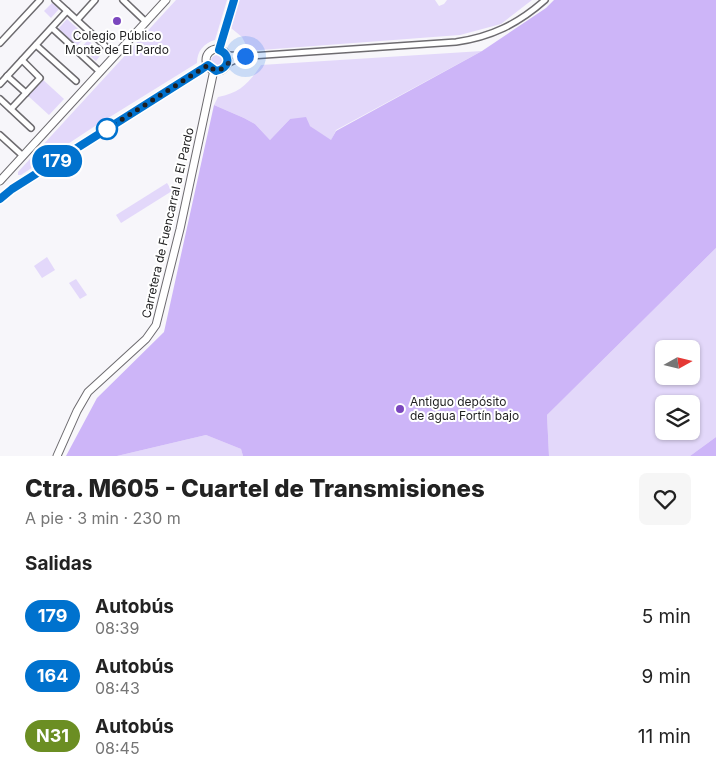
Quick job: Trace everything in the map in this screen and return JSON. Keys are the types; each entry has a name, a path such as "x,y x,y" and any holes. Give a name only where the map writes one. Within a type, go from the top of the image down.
{"street":[{"path":"0,43 40,0"},
{"path":"55,0 115,55"},
{"path":"77,20 95,0"},
{"path":"123,0 146,22"},
{"path":"1,182 166,0"},
{"path":"219,50 234,0"},
{"path":"211,68 206,58 212,50 219,50 227,55 245,56 476,40 516,22 545,0"},
{"path":"0,84 67,11"},
{"path":"52,28 100,72"},
{"path":"36,45 76,81"},
{"path":"227,55 227,64"},
{"path":"0,191 4,193 12,189 211,68 222,70 227,64 245,56"},
{"path":"10,109 40,78 22,60"},
{"name":"Carretera de Fuencarral a El Pardo","path":"57,456 77,411 92,388 146,338 156,325 180,229 211,68"},
{"path":"7,76 26,93"},
{"path":"0,99 31,128"},
{"path":"0,135 23,156"},
{"path":"0,199 12,189"}],"shaded area":[{"path":"176,0 227,0 215,40 202,48 198,55 197,63 92,128 21,175 18,175 18,172"},
{"path":"239,0 435,0 439,6 447,0 532,0 501,24 460,35 249,51 242,37 231,28"},
{"path":"554,0 716,0 716,248 547,415 549,456 243,456 241,449 206,435 117,456 66,456 97,398 164,332 214,105 255,124 270,140 290,119 306,117 310,126 331,140 336,131 482,51 546,8"},
{"path":"52,3 59,9 51,18 44,11"},
{"path":"67,19 86,36 77,46 58,29"},
{"path":"88,40 102,53 96,61 81,48"},
{"path":"482,51 336,130 331,141 310,126 290,119 270,140 255,124 214,105 218,97 232,93 243,86 261,65"},
{"path":"215,55 219,55 223,61 219,67 215,67 211,63 211,59"},
{"path":"41,78 64,99 49,115 26,94"},
{"path":"167,183 172,191 121,223 116,215"},
{"path":"716,248 716,437 690,456 549,456 547,415"},
{"path":"47,257 55,270 42,278 34,266"},
{"path":"76,279 87,295 80,299 69,283"},
{"path":"206,435 241,449 243,456 117,456"},
{"path":"716,437 716,456 690,456"}],"bus line":[{"name":"179","path":"0,199 12,189 208,65 216,71 226,67 228,57 219,50 234,0"}],"place":[{"name":"Colegio Público Monte de El Pardo","path":"117,21"},
{"name":"Antiguo depósito de agua Fortín bajo","path":"400,409"}],"route":[{"path":"107,129 208,65 216,71 226,67 231,61 245,56"}]}
